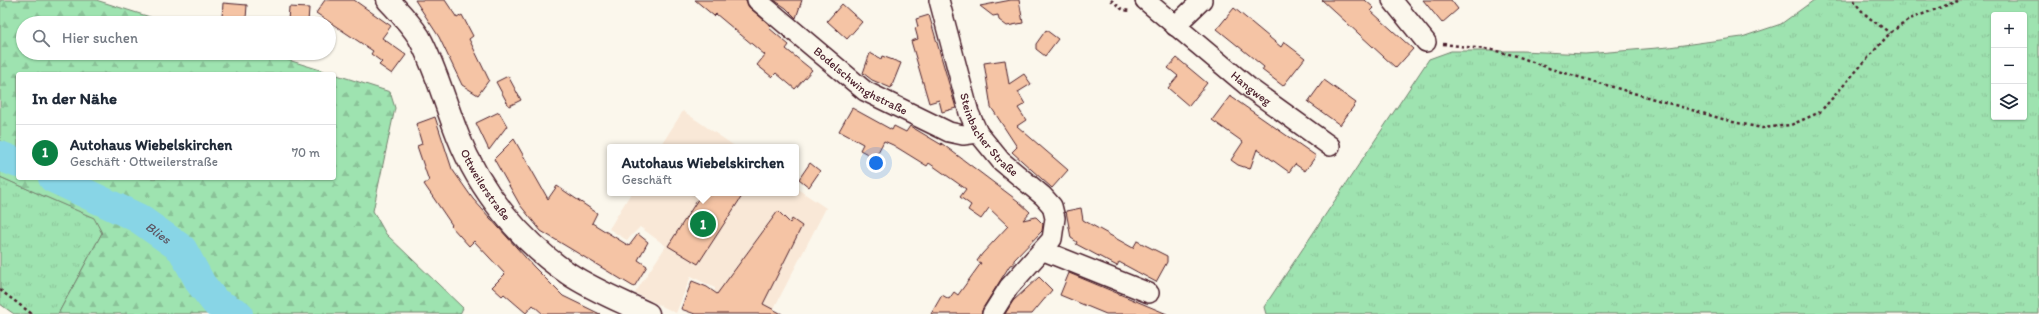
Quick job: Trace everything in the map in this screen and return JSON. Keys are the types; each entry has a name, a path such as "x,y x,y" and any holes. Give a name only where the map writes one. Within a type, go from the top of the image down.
{"main road":[{"name":"Ottweilerstraße","path":"388,0 403,16 419,38 434,70 467,157 480,179 511,222 527,239 569,274 648,314"}],"street":[{"name":"Bodelschwinghstraße","path":"757,0 866,90 949,132 963,135 978,134"},
{"name":"Steinbacher Straße","path":"939,0 969,113 978,134 1001,161 1043,196 1052,206 1055,218 1055,230 1052,239 1044,251 1009,288 992,314"},
{"name":"Hangweg","path":"1145,0 1251,89 1330,146"},
{"path":"1175,26 1202,0"},
{"path":"1392,0 1426,42"},
{"path":"1044,251 1148,294"}],"path":[{"path":"1854,0 1862,10 1890,33"},
{"path":"1426,42 1465,46 1510,55 1551,69 1733,122 1762,128 1791,125 1820,112 1890,33 1910,19 1960,0"},
{"path":"0,290 32,314"}],"shaded area":[{"path":"683,111 732,144 662,144"},
{"path":"799,190 826,208 771,314 714,296 715,288 691,276 676,313 635,293 666,246 640,227 627,240 609,229 629,196 799,196"}],"green space":[{"path":"0,0 96,0 147,16 16,16 16,60 288,60 327,72 16,72 16,180 336,180 336,75 390,92 395,108 373,211 386,234 463,308 460,314 58,314 102,233 94,218 0,177"},
{"path":"1814,0 2039,0 2039,314 1266,314 1264,307 1429,59 1451,51 1522,51 1585,54 1669,47 1742,37 1781,24"},
{"path":"0,177 95,218 102,233 58,314 14,314 0,304"}],"building":[{"path":"325,0 354,0 391,26 382,38 406,55 392,74 379,65 382,62 371,54 373,51 336,26 336,16 320,16 316,13"},
{"path":"415,0 445,0 457,18 462,15 473,36 469,39 489,80 478,95 462,85 439,37"},
{"path":"695,0 746,0 750,8 771,26 769,28 789,45 786,49 812,70 795,89 776,73 772,77 757,65 765,55 716,14 714,16"},
{"path":"774,0 802,0 796,18 786,8"},
{"path":"1011,0 1019,0 1023,23 1007,26 999,20 998,15 993,16 980,6"},
{"path":"1322,0 1365,0 1374,8 1371,11 1413,49 1396,68"},
{"path":"1423,0 1451,0 1458,9 1442,23"},
{"path":"223,3 247,5 246,16 222,16"},
{"path":"842,4 862,22 847,39 827,21"},
{"path":"289,7 309,8 308,16 288,16"},
{"path":"1234,8 1281,47 1284,42 1305,58 1283,86 1262,70 1264,67 1217,29"},
{"path":"929,15 956,108 942,112 939,100 929,103 911,41 918,39 915,28 918,27 916,19"},
{"path":"1046,30 1058,39 1045,56 1036,49 1036,44"},
{"path":"870,53 881,59 882,56 901,63 891,88 872,80 863,73"},
{"path":"1177,58 1207,83 1189,106 1168,88 1178,76 1168,68"},
{"path":"1005,60 1009,84 1024,74 1031,84 1018,92 1025,104 1018,108 1026,120 1017,126 1068,170 1052,188 1012,152 1017,147 991,107 984,63"},
{"path":"508,76 521,100 509,106 496,82"},
{"path":"1324,80 1356,103 1340,125 1308,102"},
{"path":"1230,96 1316,156 1305,171 1295,164 1289,172 1257,149 1250,169 1238,165 1231,160 1243,142 1212,120"},
{"path":"852,108 892,130 894,126 906,132 910,126 942,145 941,143 1018,201 1030,212 1023,220 1036,217 1043,224 1042,231 1014,260 1014,264 1010,265 983,308 981,314 931,314 942,295 949,299 954,292 958,295 981,263 977,261 982,254 1008,226 989,208 981,219 968,210 971,205 960,197 966,189 929,163 927,166 884,141 875,158 860,150 863,144 839,131"},
{"path":"499,112 507,126 489,150 476,123"},
{"path":"435,117 452,169 473,199 534,267 563,296 600,314 543,314 533,305 526,313 504,294 502,296 492,287 505,274 474,241 469,246 451,226 452,225 424,184 429,181 417,146 422,144 416,124"},
{"path":"514,139 548,199 557,186 597,213 592,223 629,246 638,234 648,242 638,260 647,266 634,287 541,231 520,205 494,159"},
{"path":"810,163 820,171 809,187 799,179"},
{"path":"700,196 742,196 698,264 668,246"},
{"path":"1081,208 1083,220 1133,248 1137,241 1167,256 1167,262 1156,282 1119,262 1117,266 1076,244 1077,242 1071,238 1066,211"},
{"path":"778,211 790,223 792,219 802,226 763,304 782,314 695,314 681,309 692,281 707,287 717,294"},
{"path":"1069,273 1167,314 1106,314 1060,295"},
{"path":"1039,277 1052,290 1032,314 1005,314 1013,301"}],"waterway":[{"name":"Blies","path":"0,156 16,162"},
{"name":"Blies","path":"57,180 138,218 182,249 201,284 216,303 238,314"}],"place":[{"name":"Autohaus Wiebelskirchen","path":"703,224"}]}
